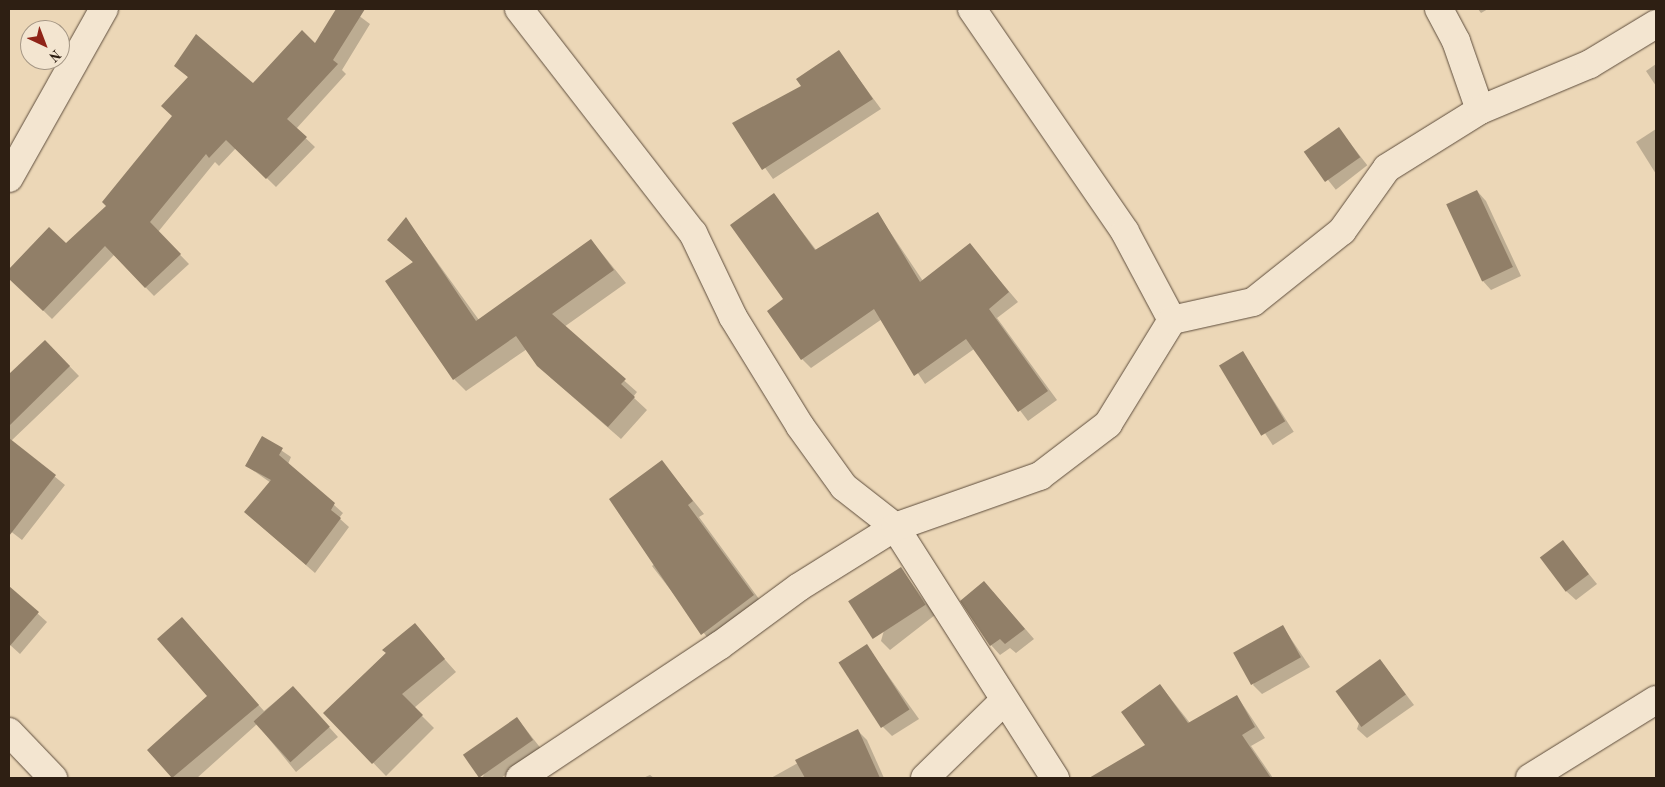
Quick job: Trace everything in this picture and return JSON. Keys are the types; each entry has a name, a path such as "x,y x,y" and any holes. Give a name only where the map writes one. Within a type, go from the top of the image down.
{"street":[{"path":"9,178 104,9"},
{"path":"519,9 693,233 733,317 844,487 895,527 1003,702 1055,778"},
{"path":"972,9 1082,164 1125,232 1172,320"},
{"path":"1439,9 1456,41 1480,110"},
{"path":"520,778 895,527 1040,476 1108,424 1172,320 1254,302 1342,231 1387,168 1480,110 1590,64 1656,24"},
{"path":"1530,778 1656,700"},
{"path":"925,778 956,743 1003,702"},
{"path":"9,732 52,778"}],"building":[{"path":"336,9 365,9 333,60 338,64 287,119 307,137 266,179 226,140 209,158 206,154 150,222 181,254 145,288 105,246 43,311 9,279 9,269 49,227 66,243 106,206 102,202 172,116 161,106 188,77 174,66 196,34 253,83 302,30 315,43"},
{"path":"839,50 873,99 762,170 732,123 801,86 796,79"},
{"path":"1339,127 1360,157 1325,182 1304,152"},
{"path":"1477,190 1513,267 1482,281 1446,204"},
{"path":"774,193 815,250 878,212 920,282 970,243 1009,292 989,309 1048,391 1018,412 966,339 914,376 874,309 801,360 767,311 783,299 730,225"},
{"path":"406,217 476,321 591,239 614,270 552,314 626,379 621,384 635,397 608,427 537,366 516,336 453,380 385,281 413,262 387,240"},
{"path":"45,340 70,366 9,426 9,374"},
{"path":"1243,351 1285,421 1261,436 1219,365"},
{"path":"262,436 283,448 279,455 335,503 331,510 341,518 306,565 244,512 271,480 245,466"},
{"path":"9,438 56,475 9,536"},
{"path":"662,460 693,501 688,505 754,595 701,635 609,499"},
{"path":"1563,540 1589,574 1566,592 1540,557"},
{"path":"901,567 926,605 873,639 848,601"},
{"path":"984,581 1025,629 1005,644 1000,639 990,646 960,601"},
{"path":"9,586 39,612 9,647"},
{"path":"182,617 259,705 172,778 147,750 207,696 157,639"},
{"path":"415,623 445,659 402,694 423,715 372,764 323,713 386,653 382,650"},
{"path":"1283,625 1301,657 1251,685 1233,653"},
{"path":"867,644 909,709 881,728 838,663"},
{"path":"1380,659 1406,695 1361,727 1336,691"},
{"path":"1160,684 1188,723 1237,695 1255,727 1242,735 1271,778 1089,778 1145,745 1121,712"},
{"path":"293,686 330,727 290,762 254,721"},
{"path":"517,717 533,740 479,778 463,755"},
{"path":"858,729 880,778 805,778 795,760"}]}
